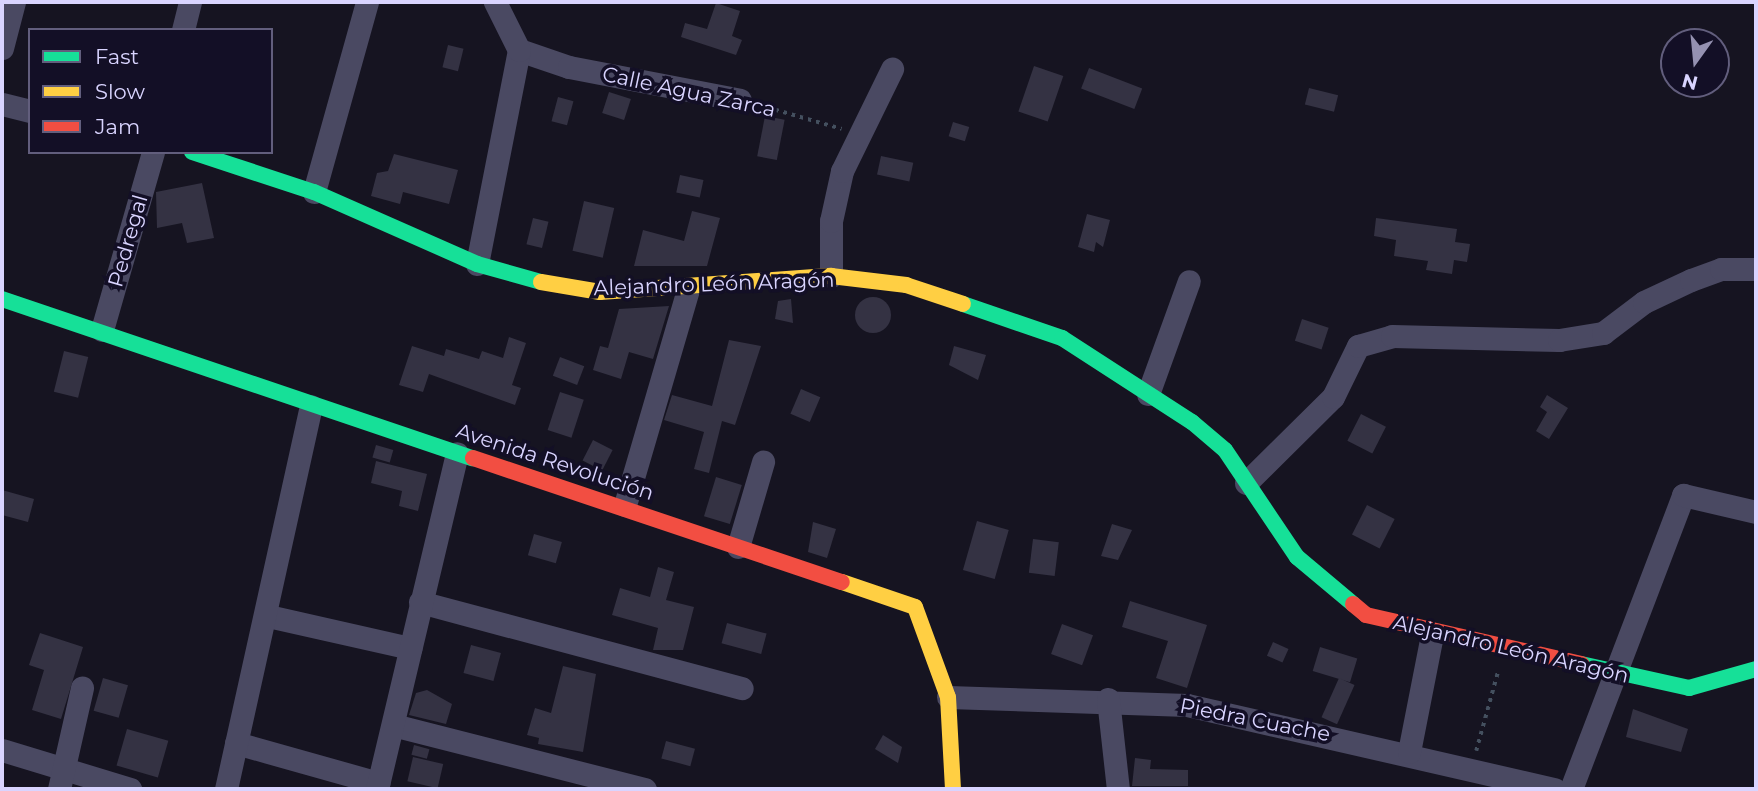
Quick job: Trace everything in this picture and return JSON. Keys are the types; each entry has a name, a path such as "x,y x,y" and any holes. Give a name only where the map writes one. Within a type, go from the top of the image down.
{"street":[{"path":"2,48 14,2"},
{"path":"184,28 190,2"},
{"path":"314,192 367,2"},
{"path":"477,264 519,51 495,2"},
{"name":"Calle Agua Zarca","path":"519,51 569,67 740,100"},
{"path":"831,276 831,221 842,171 892,69"},
{"path":"2,104 28,110"},
{"name":"Pedregal","path":"102,330 152,154"},
{"name":"Alejandro León Aragón","path":"198,154 314,192 477,264 600,292 688,289 831,276 906,285 1062,338 1148,394 1225,450 1297,557 1328,586 1366,615 1432,635 1689,688 1756,669"},
{"path":"1247,483 1333,397 1358,346 1392,336 1559,340 1603,333 1644,302 1691,280 1721,269 1756,270"},
{"path":"1148,394 1189,281"},
{"path":"625,505 688,289"},
{"name":"Avenida Revolución","path":"2,299 102,330 311,406 625,505 738,547 915,607 948,697 953,789"},
{"path":"226,789 268,616 311,406"},
{"path":"236,743 378,786 457,453"},
{"path":"738,547 763,462"},
{"path":"1571,789 1683,495 1756,512"},
{"path":"420,602 742,688"},
{"path":"268,616 410,648"},
{"path":"1409,752 1432,635"},
{"path":"61,780 82,688"},
{"name":"Piedra Cuache","path":"948,697 1108,699 1187,705 1472,766 1555,789"},
{"path":"1108,699 1118,789"},
{"path":"393,725 645,789"},
{"path":"2,750 61,780 130,789"}],"path":[{"name":"Calle Agua Zarca","path":"740,100 860,134"},
{"path":"1472,766 1504,649"}],"building":[{"path":"716,3 740,11 732,36 742,40 736,55 681,37 685,23 707,29"},
{"path":"448,45 464,49 458,71 442,67"},
{"path":"1034,66 1063,76 1048,121 1018,111"},
{"path":"1089,68 1142,88 1134,109 1081,89"},
{"path":"1309,88 1338,95 1334,112 1305,104"},
{"path":"609,92 631,99 624,120 602,113"},
{"path":"558,97 573,101 567,125 552,121"},
{"path":"765,116 785,120 777,160 757,156"},
{"path":"953,122 969,127 965,141 949,136"},
{"path":"394,154 458,170 449,204 403,192 400,204 371,196 377,173 388,171"},
{"path":"881,156 913,163 909,181 877,175"},
{"path":"680,175 703,180 700,198 676,193"},
{"path":"202,183 214,238 187,243 182,223 157,228 156,192"},
{"path":"584,201 614,208 603,258 573,251"},
{"path":"692,211 720,218 707,266 634,266 643,230 684,241"},
{"path":"1087,214 1110,220 1103,247 1096,242 1094,252 1078,247"},
{"path":"533,218 549,222 542,248 526,244"},
{"path":"1376,218 1457,229 1455,242 1470,244 1467,262 1454,260 1452,274 1426,270 1428,261 1394,256 1396,240 1374,236"},
{"path":"873,297 886,302 891,315 886,328 873,333 860,328 855,315 860,302"},
{"path":"791,299 793,323 775,319 778,301"},
{"path":"669,306 653,359 629,352 621,379 593,370 600,346 608,348 619,309"},
{"path":"1302,319 1329,328 1322,350 1295,341"},
{"path":"509,337 526,343 512,385 521,388 515,405 429,374 423,392 399,385 412,346 444,356 446,349 479,359 482,351 503,358"},
{"path":"729,340 761,346 735,425 722,421 709,473 694,469 704,432 664,420 672,395 712,406"},
{"path":"954,346 986,355 978,380 949,365"},
{"path":"64,351 88,357 78,398 54,392"},
{"path":"560,357 584,366 577,385 553,376"},
{"path":"801,389 820,397 810,422 790,414"},
{"path":"560,392 584,400 571,438 548,430"},
{"path":"1547,395 1568,408 1549,439 1536,431 1547,412 1540,407"},
{"path":"1361,414 1386,427 1372,453 1347,441"},
{"path":"593,440 613,450 602,470 583,460"},
{"path":"376,445 393,450 390,462 372,457"},
{"path":"376,461 427,474 418,511 399,506 402,491 371,483"},
{"path":"716,477 742,485 730,524 704,516"},
{"path":"2,490 34,499 28,522 2,515"},
{"path":"1367,505 1395,519 1380,548 1352,534"},
{"path":"977,521 1009,530 995,579 963,570"},
{"path":"813,522 836,529 827,558 808,552"},
{"path":"1112,524 1132,530 1118,560 1101,556"},
{"path":"534,534 562,542 556,563 528,555"},
{"path":"1033,539 1059,542 1055,576 1029,573"},
{"path":"658,567 674,572 666,600 694,607 683,650 653,650 658,628 612,615 620,588 650,597"},
{"path":"1130,601 1207,625 1187,688 1156,678 1168,641 1122,627"},
{"path":"727,623 767,634 761,654 722,643"},
{"path":"1062,624 1093,635 1082,665 1051,654"},
{"path":"40,633 83,647 61,719 32,710 44,670 29,665"},
{"path":"1273,642 1289,649 1282,663 1267,656"},
{"path":"471,645 501,653 493,681 463,673"},
{"path":"1320,647 1357,658 1350,682 1313,671"},
{"path":"563,666 596,674 583,752 538,744 539,738 527,735 535,708 551,713"},
{"path":"103,678 128,685 119,718 94,711"},
{"path":"1339,678 1355,685 1337,724 1322,717"},
{"path":"427,690 452,704 446,724 409,715 416,693"},
{"path":"1633,709 1688,729 1681,752 1626,737"},
{"path":"127,729 168,741 158,777 117,766"},
{"path":"883,735 902,747 898,763 875,749"},
{"path":"666,741 695,749 690,766 661,758"},
{"path":"414,745 429,749 427,759 411,755"},
{"path":"413,757 443,764 438,788 407,781"},
{"path":"1135,758 1151,760 1150,769 1188,770 1188,786 1132,786"}],"traffic: fast":[{"path":"198,154 314,192 477,264 541,282"},
{"path":"2,299 473,458"},
{"path":"963,304 1062,338 1192,422 1225,450 1297,557 1353,604"},
{"path":"1581,664 1689,688 1756,669"}],"traffic: slow":[{"path":"541,282 600,292 831,276 906,285 963,304"},
{"path":"842,582 915,607 948,697 953,789"}],"traffic: jam":[{"path":"473,458 842,582"},
{"path":"1353,604 1366,615 1581,664"}]}
